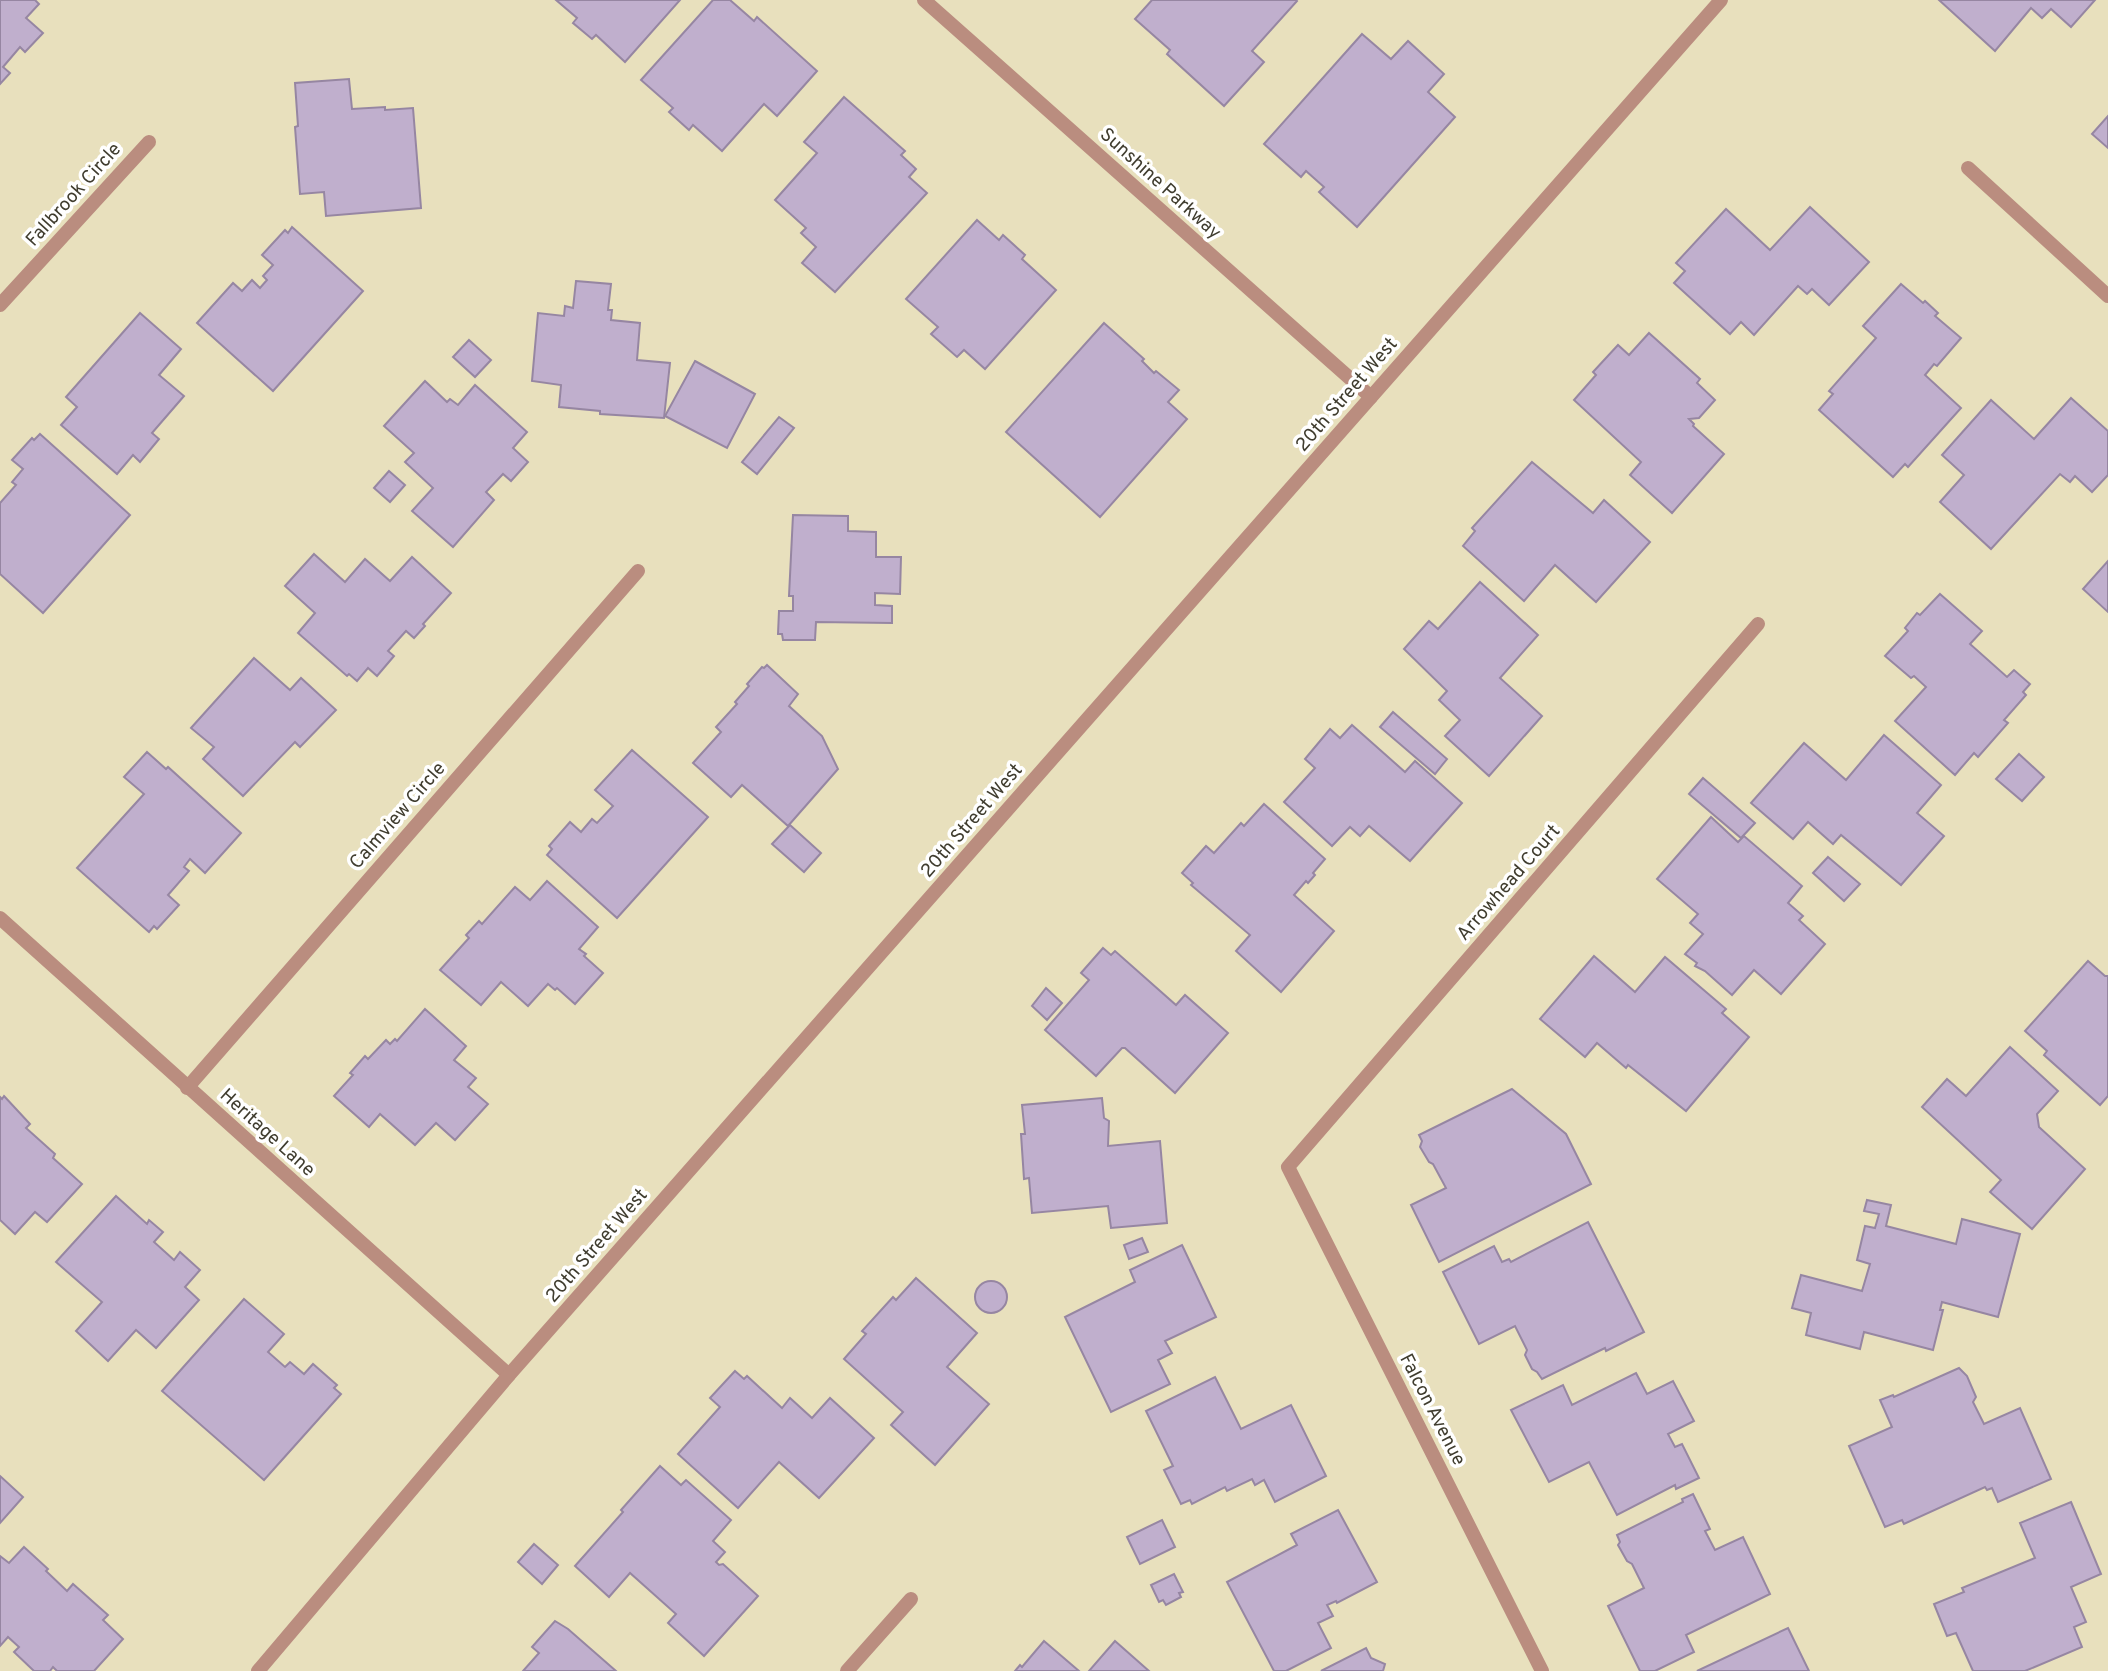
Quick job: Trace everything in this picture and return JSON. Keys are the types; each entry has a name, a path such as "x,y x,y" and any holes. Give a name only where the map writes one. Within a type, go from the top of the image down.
{"street":[{"name":"Sunshine Parkway","path":"924,0 1371,397"},
{"name":"20th Street West","path":"258,1671 509,1375 1721,0"},
{"name":"Fallbrook Circle","path":"0,305 149,142"},
{"path":"1968,168 2108,296"},
{"name":"Calmview Circle","path":"187,1088 638,571"},
{"name":"Arrowhead Court","path":"1288,1167 1759,624"},
{"name":"Heritage Lane","path":"0,918 509,1375"},
{"name":"Falcon Avenue","path":"1288,1167 1542,1671"},
{"path":"847,1671 911,1599"}],"building":[{"path":"0,0 35,0 39,4 26,18 43,33 25,52 20,47 3,67 10,73 0,84"},
{"path":"556,0 680,0 625,62 596,35 592,39 573,23 577,18"},
{"path":"713,0 730,0 754,21 757,17 817,71 777,116 764,104 722,151 693,125 689,130 669,112 673,108 641,80"},
{"path":"1152,0 1297,1 1252,51 1264,62 1224,106 1167,54 1170,50 1135,19"},
{"path":"1939,0 2095,0 2071,27 2051,9 2042,18 2031,8 1995,51"},
{"path":"1362,34 1391,59 1408,41 1444,74 1428,92 1455,117 1357,227 1319,192 1324,187 1306,171 1301,177 1264,144"},
{"path":"349,79 352,109 413,108 421,208 326,216 324,192 300,194 295,83"},
{"path":"844,97 905,151 901,155 916,169 909,177 927,193 835,292 802,263 816,247 801,233 806,228 775,200 817,153 804,142"},
{"path":"2108,116 2108,148 2092,134"},
{"path":"1810,207 1869,262 1829,305 1812,289 1807,294 1798,286 1754,335 1741,322 1730,334 1674,283 1685,271 1676,263 1726,209 1770,250"},
{"path":"977,220 999,240 1003,235 1025,255 1022,259 1056,290 985,369 964,350 957,357 931,334 938,327 906,299"},
{"path":"292,227 363,291 273,391 197,323 233,283 242,291 252,280 260,288 267,280 263,276 273,265 262,255 285,230 288,233"},
{"path":"576,281 611,284 608,310 612,310 611,320 640,323 637,360 670,363 664,418 600,414 600,411 559,407 561,385 532,381 538,313 564,316 565,306 573,308"},
{"path":"1901,284 1923,303 1925,301 1938,313 1935,316 1961,338 1937,366 1934,364 1925,375 1961,408 1908,467 1905,464 1893,477 1819,410 1833,394 1829,391 1876,338 1863,326"},
{"path":"140,313 181,349 159,375 184,396 152,433 159,439 140,462 133,455 117,474 61,425 77,407 66,397"},
{"path":"1104,323 1144,359 1142,361 1154,373 1156,371 1179,390 1168,402 1187,419 1100,517 1006,432"},
{"path":"1649,333 1700,379 1697,383 1715,400 1699,418 1689,419 1693,426 1724,454 1672,513 1630,475 1641,462 1574,400 1596,375 1593,372 1618,345 1629,355"},
{"path":"469,340 491,360 475,377 453,357"},
{"path":"695,361 755,394 727,448 665,416"},
{"path":"425,381 447,402 450,399 458,405 475,385 527,432 513,448 528,462 511,481 503,474 486,492 494,500 453,547 412,511 433,488 405,462 414,453 384,426"},
{"path":"2071,398 2108,431 2108,475 2092,492 2075,476 2070,482 2060,474 1991,549 1940,502 1964,475 1942,455 1991,400 2034,439"},
{"path":"779,417 794,428 757,474 742,462"},
{"path":"40,434 130,515 43,613 0,574 0,503 16,485 12,482 23,469 12,460 32,438 34,440"},
{"path":"1532,462 1593,513 1604,500 1650,542 1596,602 1555,565 1524,601 1463,546 1475,531 1472,528"},
{"path":"389,471 405,485 390,502 374,488"},
{"path":"793,515 848,516 848,531 876,532 876,557 901,557 900,594 875,593 875,605 892,606 892,623 816,622 815,640 783,640 782,634 778,634 779,611 793,611 793,596 789,596"},
{"path":"314,554 345,582 365,559 390,581 412,557 451,593 414,638 406,631 388,651 394,656 377,676 368,668 357,681 349,674 347,676 298,633 315,613 285,586"},
{"path":"2108,561 2108,612 2083,589"},
{"path":"1480,582 1538,635 1500,678 1542,716 1489,776 1445,736 1460,720 1439,700 1447,691 1404,649 1429,621 1438,629"},
{"path":"1940,594 1982,631 1970,644 2007,677 2014,670 2030,684 2023,692 2026,695 2004,720 2008,723 1978,757 1974,753 1955,775 1895,721 1926,687 1885,656 1908,631 1905,628 1917,613 1920,615"},
{"path":"254,658 290,690 301,678 336,710 300,747 295,742 243,796 203,759 214,747 191,728"},
{"path":"767,665 798,694 789,706 822,736 838,769 788,826 742,785 731,797 693,763 721,732 716,727 737,704 735,702 749,686 747,684"},
{"path":"1393,712 1447,759 1435,774 1380,727"},
{"path":"1352,725 1405,772 1415,761 1462,803 1410,861 1369,826 1360,836 1350,827 1332,846 1284,802 1315,768 1305,759 1330,729 1340,738"},
{"path":"1884,735 1941,785 1917,813 1944,836 1901,885 1841,835 1833,844 1808,822 1793,839 1751,803 1804,743 1846,780"},
{"path":"632,750 708,817 617,918 547,855 552,849 549,846 570,822 581,832 592,819 597,823 613,806 595,790"},
{"path":"147,752 166,769 168,767 241,833 205,873 190,859 184,867 189,871 168,895 179,905 157,929 154,926 149,932 77,868 144,794 124,777"},
{"path":"2019,754 2044,777 2022,801 1996,779"},
{"path":"1703,778 1755,823 1741,838 1689,794"},
{"path":"1264,804 1325,859 1313,873 1315,875 1294,895 1334,931 1281,992 1236,951 1250,935 1191,885 1193,883 1182,873 1206,846 1214,853 1241,823 1244,826"},
{"path":"1711,817 1738,842 1744,836 1802,886 1788,903 1803,916 1799,920 1825,944 1781,994 1754,970 1732,995 1705,971 1695,966 1697,963 1685,954 1703,934 1690,923 1698,914 1657,879"},
{"path":"790,825 821,853 804,872 772,844"},
{"path":"1828,857 1860,884 1844,901 1813,873"},
{"path":"547,881 598,927 579,949 603,973 575,1004 557,988 555,990 548,984 528,1006 501,982 481,1005 440,970 469,938 466,935 479,921 482,924 515,887 530,900"},
{"path":"1103,948 1111,955 1115,951 1176,1005 1185,995 1228,1033 1175,1093 1125,1048 1096,1076 1045,1030 1089,980 1081,973"},
{"path":"1594,956 1635,992 1665,957 1726,1009 1722,1013 1749,1037 1686,1111 1628,1065 1626,1068 1597,1043 1585,1057 1540,1019"},
{"path":"2088,961 2108,976 2108,1096 2100,1105 2044,1055 2047,1051 2025,1031"},
{"path":"1046,988 1062,1003 1047,1020 1032,1006"},
{"path":"425,1009 466,1046 454,1060 476,1078 468,1087 488,1104 455,1140 436,1123 415,1145 380,1114 369,1127 334,1096 353,1075 350,1073 365,1056 368,1059 386,1040 390,1044 395,1039 397,1041"},
{"path":"2010,1047 2058,1091 2037,1114 2039,1127 2085,1169 2032,1229 1990,1192 2001,1180 1922,1107 1947,1079 1966,1096"},
{"path":"1512,1089 1566,1134 1591,1184 1439,1262 1411,1205 1446,1188 1420,1147 1422,1141 1419,1135"},
{"path":"4,1096 30,1124 26,1128 55,1154 53,1158 82,1184 47,1222 35,1212 15,1234 0,1220 0,1097 2,1099"},
{"path":"1102,1098 1104,1118 1109,1121 1108,1146 1160,1141 1167,1223 1111,1228 1108,1206 1032,1213 1029,1178 1024,1179 1021,1134 1025,1134 1022,1105"},
{"path":"116,1196 147,1224 149,1220 163,1232 154,1242 174,1260 180,1252 200,1270 185,1287 199,1300 156,1348 136,1330 108,1361 76,1331 102,1302 56,1262"},
{"path":"1867,1200 1891,1205 1886,1226 1956,1244 1962,1219 2020,1234 1998,1317 1942,1302 1940,1310 1943,1310 1933,1350 1864,1332 1860,1349 1806,1335 1811,1313 1792,1308 1801,1275 1862,1291 1870,1264 1857,1260 1865,1226 1875,1228 1879,1214 1864,1211"},
{"path":"1588,1222 1644,1332 1542,1379 1532,1369 1525,1355 1527,1350 1515,1326 1479,1344 1443,1272 1494,1246 1502,1262 1509,1259 1511,1262"},
{"path":"1142,1238 1148,1252 1129,1259 1124,1245"},
{"path":"1182,1245 1216,1317 1165,1341 1172,1353 1158,1360 1170,1384 1111,1412 1065,1317 1135,1282 1130,1270"},
{"path":"916,1278 977,1333 947,1367 989,1404 935,1465 891,1425 903,1412 844,1359 866,1334 862,1331 893,1297 896,1300"},
{"path":"991,1281 1002,1286 1007,1297 1002,1308 991,1313 980,1308 975,1297 980,1286"},
{"path":"244,1299 284,1334 268,1352 285,1367 290,1362 304,1374 313,1364 337,1385 334,1388 341,1394 264,1480 162,1391"},
{"path":"1959,1368 1967,1376 1976,1397 1973,1402 1984,1424 2020,1408 2051,1479 1998,1502 1992,1488 1987,1490 1985,1487 1904,1524 1902,1520 1885,1527 1849,1446 1892,1427 1880,1400 1893,1395 1894,1397"},
{"path":"735,1371 744,1379 747,1376 782,1408 790,1398 812,1418 830,1398 874,1438 819,1498 779,1462 738,1508 678,1454 720,1407 710,1398"},
{"path":"1636,1373 1647,1394 1673,1381 1694,1421 1668,1434 1675,1447 1682,1444 1699,1478 1676,1489 1675,1485 1617,1515 1589,1462 1549,1482 1511,1410 1563,1385 1572,1405"},
{"path":"1215,1377 1241,1429 1291,1405 1326,1476 1275,1502 1264,1480 1255,1485 1252,1479 1227,1491 1225,1487 1192,1504 1190,1500 1181,1504 1164,1470 1173,1466 1146,1411"},
{"path":"660,1466 681,1485 686,1480 731,1520 713,1541 725,1552 716,1562 723,1564 758,1596 704,1656 668,1623 676,1614 630,1573 609,1597 575,1566"},
{"path":"0,1476 23,1497 0,1523"},
{"path":"1693,1494 1710,1529 1705,1531 1715,1550 1743,1537 1770,1594 1686,1635 1694,1652 1655,1671 1640,1671 1608,1606 1644,1588 1632,1564 1627,1561 1618,1545 1620,1542 1617,1535 1683,1502 1682,1499"},
{"path":"2071,1502 2101,1574 2071,1587 2086,1622 2074,1627 2082,1647 2025,1671 1973,1671 1956,1633 1947,1636 1934,1604 1964,1592 1962,1588 2035,1558 2020,1523"},
{"path":"1338,1510 1377,1582 1337,1603 1336,1601 1327,1605 1333,1616 1318,1623 1331,1648 1286,1671 1274,1671 1227,1582 1297,1545 1291,1534"},
{"path":"1162,1520 1175,1547 1140,1564 1127,1537"},
{"path":"534,1544 558,1565 542,1584 518,1562"},
{"path":"24,1547 67,1591 73,1584 108,1615 103,1620 123,1639 94,1671 57,1671 53,1667 50,1671 34,1671 14,1652 19,1647 8,1637 0,1646 0,1556 9,1563"},
{"path":"1174,1574 1183,1592 1179,1593 1181,1597 1166,1605 1163,1600 1159,1602 1151,1585"},
{"path":"555,1621 616,1671 523,1671 539,1653 532,1647"},
{"path":"1788,1628 1809,1671 1697,1671"},
{"path":"1044,1641 1079,1671 1015,1671 1020,1665 1022,1667"},
{"path":"1115,1641 1149,1671 1089,1671"},
{"path":"1366,1648 1371,1658 1385,1664 1383,1671 1321,1671"}]}
